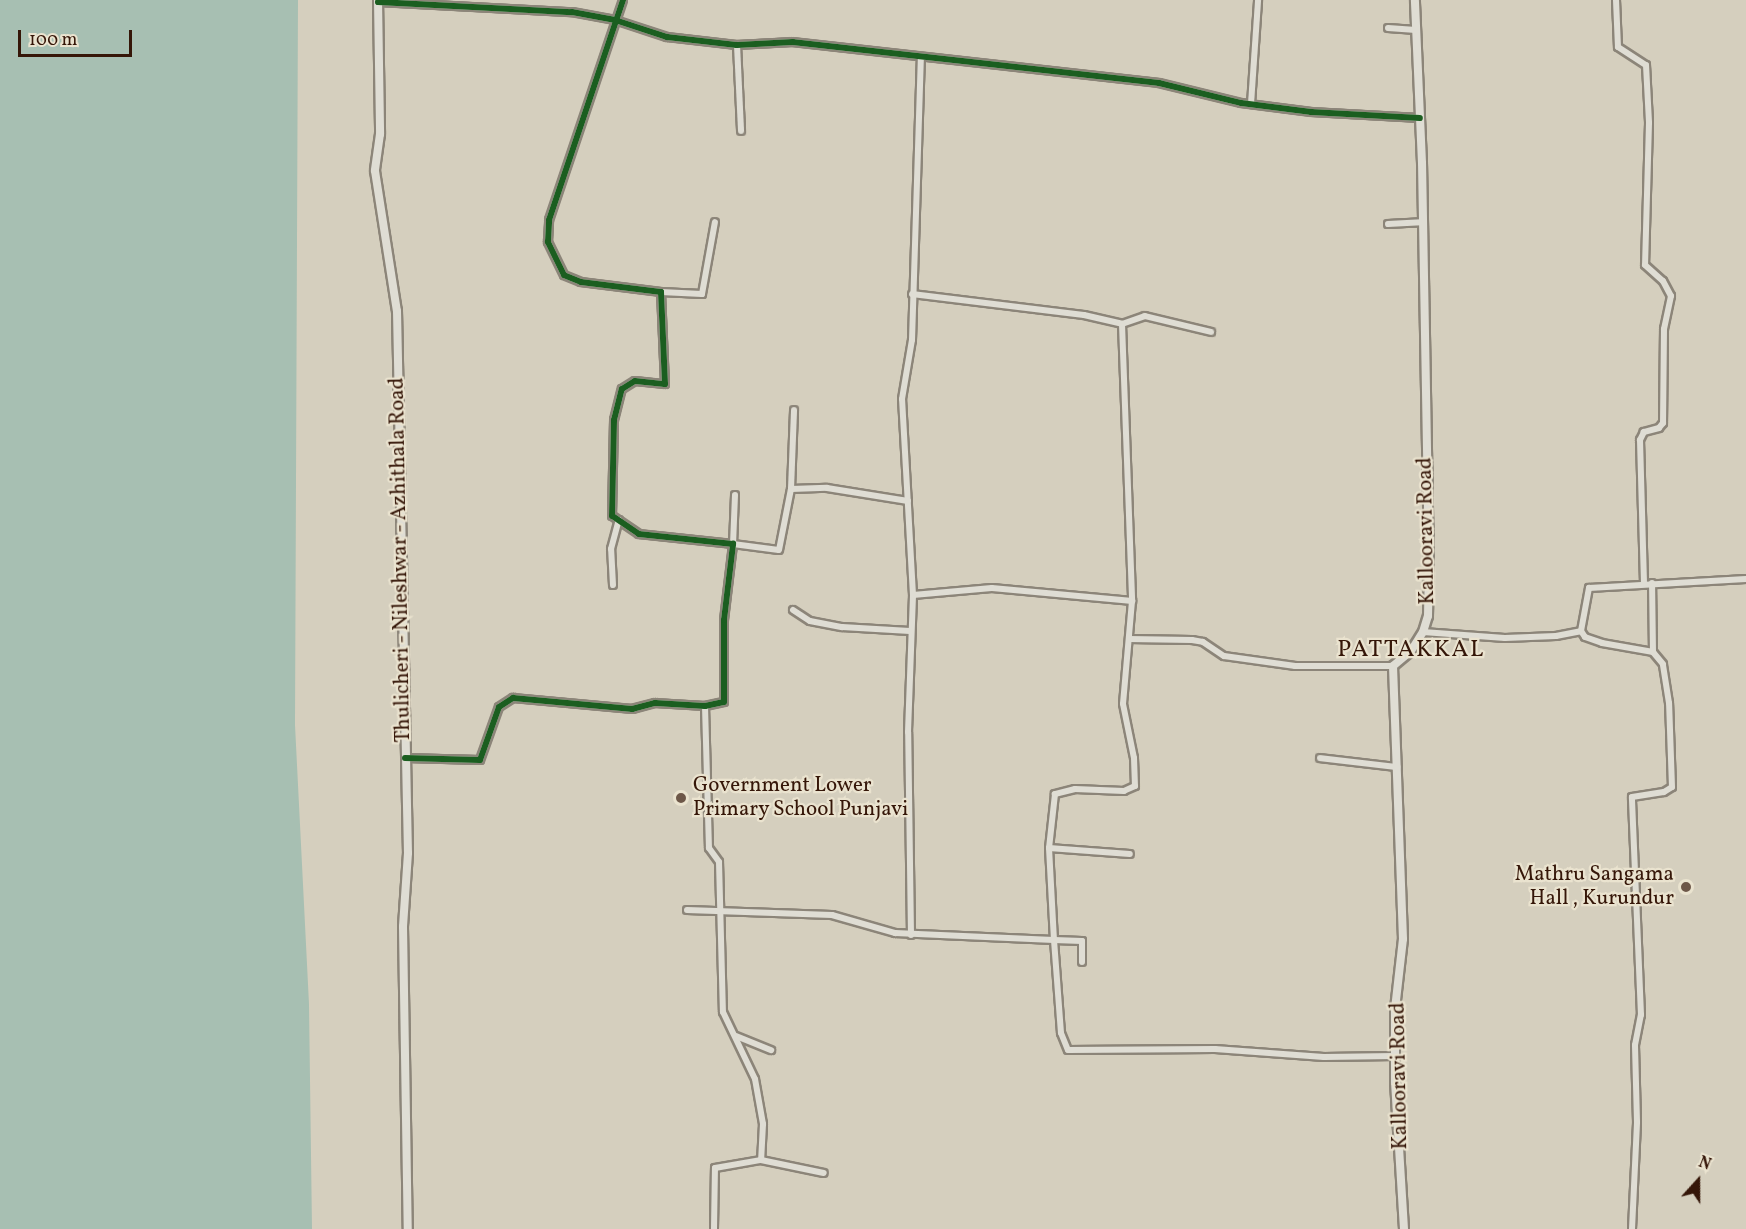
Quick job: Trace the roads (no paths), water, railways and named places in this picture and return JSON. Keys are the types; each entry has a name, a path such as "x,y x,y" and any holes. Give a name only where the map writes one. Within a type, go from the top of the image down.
{"main road":[{"name":"Kallooravi Road","path":"1404,1229 1395,1056 1403,939 1394,666 1411,651 1423,632 1428,616 1429,563 1420,118 1415,0"},
{"name":"Thulicheri - Nileshwar - Azhithala Road","path":"378,1 380,134 375,171 397,311 405,758 408,1229"}],"street":[{"path":"623,0 549,220 548,242 564,275 581,282 661,292 702,294 716,222"},
{"path":"1251,104 1258,0"},
{"path":"1616,0 1618,47 1646,64 1649,123 1645,265 1663,281 1671,296 1663,352 1663,423 1659,428 1644,432 1640,440 1644,584"},
{"path":"378,1 572,12 615,20 667,37 737,45 793,42 921,59 1159,83 1251,104 1311,112 1420,118"},
{"path":"1388,28 1416,30"},
{"path":"737,45 741,131"},
{"path":"911,934 910,630 913,595 902,399 912,340 921,59"},
{"path":"1388,224 1421,222"},
{"path":"661,292 665,384 635,381 622,389 614,420 610,490 612,516 639,534 779,550 790,489 795,410"},
{"path":"912,294 1084,315 1122,324 1145,316 1211,332"},
{"path":"1122,324 1132,601 1124,704 1134,758 1135,786 1125,791 1075,789 1054,794 1049,848 1060,1033 1068,1050 1215,1048 1324,1057 1395,1056"},
{"path":"790,489 827,488 908,501"},
{"path":"405,758 480,760 496,712 504,702 513,698 632,709 655,703 705,706 724,702 727,690 724,620 733,544 735,495"},
{"path":"614,585 610,549 619,520"},
{"path":"1653,652 1602,643 1585,637 1581,631 1589,588 1746,579"},
{"path":"1632,1229 1637,1122 1635,1045 1641,1015 1632,797 1664,792 1672,787 1670,703 1663,664 1653,652 1652,583"},
{"path":"913,595 992,588 1132,601"},
{"path":"793,610 810,621 842,627 910,630"},
{"path":"1423,632 1504,638 1581,631"},
{"path":"1129,639 1192,640 1203,642 1224,656 1296,666 1394,666"},
{"path":"705,706 709,848 719,862 723,1012 755,1079 763,1125 761,1160"},
{"path":"1320,758 1397,766"},
{"path":"1049,848 1130,854"},
{"path":"687,910 832,915 911,934 1082,941 1082,962"},
{"path":"735,1036 771,1050"},
{"path":"714,1229 715,1168 761,1160 824,1173"}],"place":[{"name":"Government Lower Primary School Punjavi","path":"681,798"},
{"name":"Mathru Sangama Hall , Kurundur","path":"1686,887"}],"district":[{"name":"PATTAKKAL","path":"1411,651"}]}
